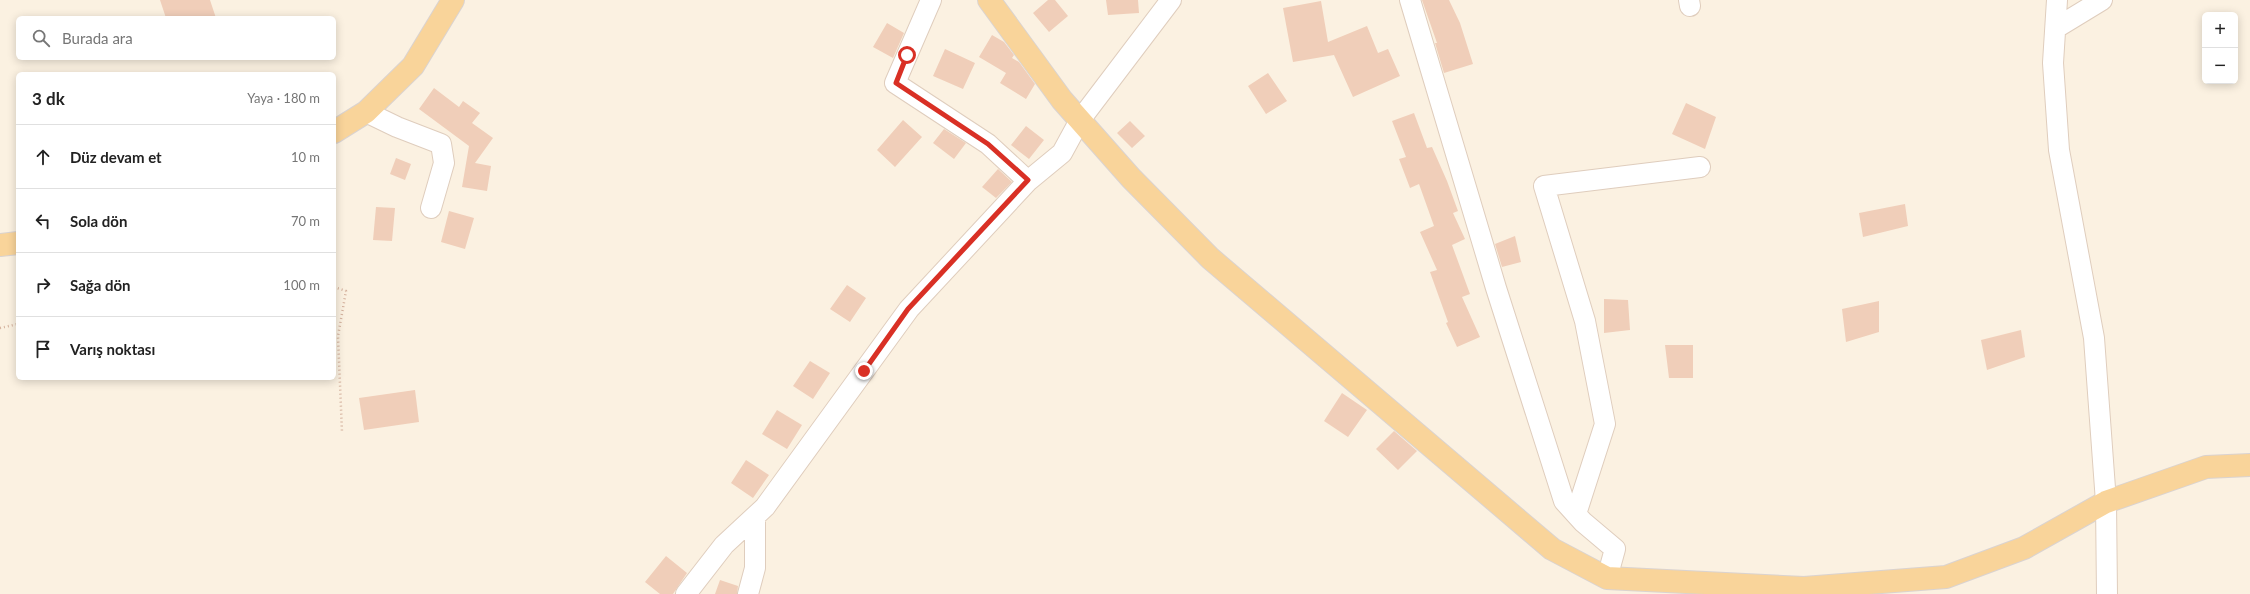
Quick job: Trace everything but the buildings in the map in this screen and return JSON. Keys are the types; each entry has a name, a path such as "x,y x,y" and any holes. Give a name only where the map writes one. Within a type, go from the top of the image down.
{"main road":[{"path":"336,131 366,112 413,66 453,0"},
{"path":"989,0 1062,100 1131,178 1210,258 1552,549 1607,578 1804,588 1946,578 2024,548 2106,502 2206,467 2250,465"},
{"path":"0,245 16,243"}],"street":[{"path":"441,22 443,0"},
{"path":"931,0 896,83 988,144 1028,180"},
{"path":"686,594 724,545 766,507 908,309 1028,180 1062,153 1080,120 1171,0"},
{"path":"1410,0 1496,288 1564,501 1576,514 1615,549 1607,578"},
{"path":"2057,0 2053,63 2059,150 2094,338 2106,502 2107,594"},
{"path":"2056,28 2102,0"},
{"path":"366,112 397,128 441,144 444,163 431,208"},
{"path":"1576,514 1605,424 1585,321 1544,186 1700,167"},
{"path":"748,594 755,568 755,517"}],"path":[{"path":"336,288 346,291 338,336 342,432"},
{"path":"0,328 16,324"}],"route":[{"path":"864,371 908,309 1028,180 988,144 896,83 907,55"}]}
